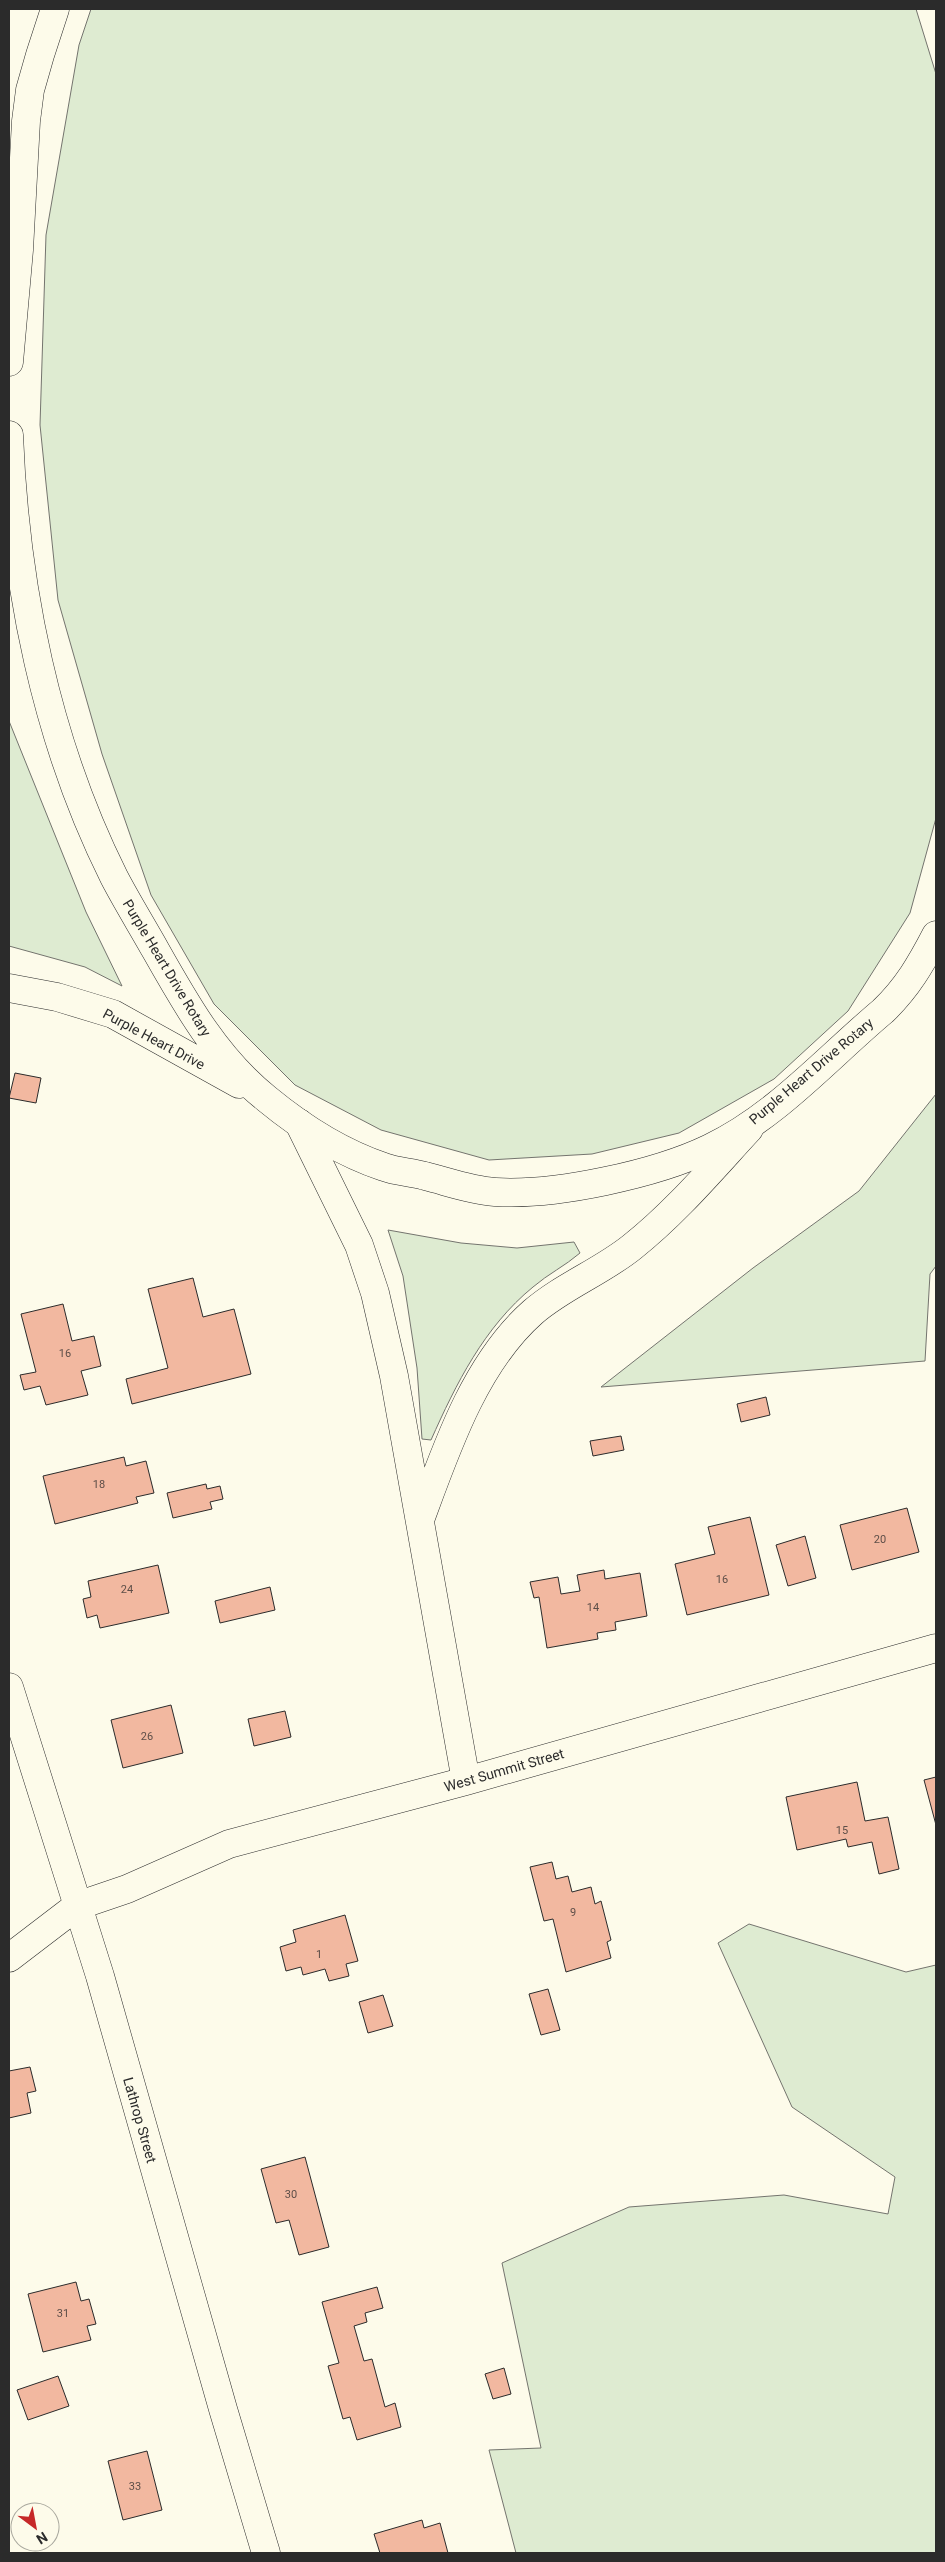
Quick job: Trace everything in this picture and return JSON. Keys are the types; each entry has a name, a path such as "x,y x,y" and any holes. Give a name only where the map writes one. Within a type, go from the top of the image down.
{"street":[{"path":"9,362 26,121 37,64 55,9"},
{"name":"Purple Heart Drive Rotary","path":"9,435 15,532 23,588 46,692 81,803 103,853 136,917 196,1020 233,1067 265,1098 299,1123 340,1148 387,1168 459,1186 498,1192 544,1191 573,1187 658,1167 710,1148 761,1116 785,1098 902,992 922,964 934,941"},
{"path":"9,568 15,532"},
{"name":"Purple Heart Drive","path":"9,988 57,997 113,1014 265,1098"},
{"path":"420,1522 445,1450 460,1416 505,1344 533,1312 564,1289 631,1248 676,1206 761,1116"},
{"path":"299,1123 354,1236 370,1277 391,1361 466,1781"},
{"name":"West Summit Street","path":"9,1958 77,1906 127,1888 229,1844 466,1781 936,1648"},
{"name":"Lathrop Street","path":"9,1688 77,1906 266,2553"}],"green space":[{"path":"91,9 916,9 936,74 936,818 910,913 848,1011 774,1079 679,1133 592,1154 489,1160 381,1130 295,1085 214,1004 151,895 102,754 58,600 40,425 46,235 79,45"},
{"path":"9,721 86,912 122,986 85,967 9,946"},
{"path":"936,1094 936,1266 930,1274 925,1361 601,1387 753,1268 859,1191"},
{"path":"388,1230 461,1243 517,1248 574,1242 580,1253 533,1287 500,1320 486,1338 461,1378 431,1440 422,1439 417,1368 403,1276"},
{"path":"749,1924 906,1972 936,1965 936,2553 516,2553 489,2450 541,2448 502,2263 629,2207 784,2195 888,2214 895,2177 792,2107 718,1943"}],"building":[{"path":"15,1073 41,1078 36,1103 9,1098"},
{"path":"193,1278 203,1317 234,1309 251,1374 132,1404 126,1379 168,1368 148,1289"},
{"path":"63,1304 72,1341 94,1336 101,1366 81,1371 88,1395 46,1405 40,1386 24,1390 20,1375 36,1372 21,1314"},
{"path":"766,1397 770,1415 741,1422 737,1404"},
{"path":"621,1436 624,1450 593,1456 590,1441"},
{"path":"124,1457 126,1466 146,1461 154,1493 136,1497 138,1503 55,1524 43,1476"},
{"path":"206,1484 207,1489 220,1486 223,1499 210,1502 212,1509 173,1518 167,1493"},
{"path":"907,1508 919,1552 852,1570 840,1525"},
{"path":"750,1517 769,1595 687,1615 675,1564 715,1554 708,1527"},
{"path":"805,1536 816,1578 788,1586 776,1545"},
{"path":"158,1565 169,1613 100,1628 97,1615 87,1618 83,1599 91,1597 88,1581"},
{"path":"604,1570 605,1579 640,1573 647,1616 615,1622 616,1630 597,1633 598,1639 547,1648 539,1597 534,1598 530,1582 558,1577 561,1594 580,1591 577,1575"},
{"path":"270,1587 275,1610 220,1623 215,1601"},
{"path":"171,1705 183,1753 123,1768 111,1720"},
{"path":"285,1711 291,1737 254,1746 248,1719"},
{"path":"936,1777 936,1825 924,1780"},
{"path":"857,1782 865,1821 888,1817 899,1869 879,1874 872,1842 848,1847 846,1839 797,1850 786,1797"},
{"path":"552,1862 556,1879 568,1876 572,1892 591,1887 595,1904 601,1901 611,1940 607,1942 611,1958 566,1972 553,1919 544,1921 530,1867"},
{"path":"345,1915 358,1961 346,1964 349,1976 329,1981 325,1969 303,1975 301,1967 286,1971 280,1947 296,1942 293,1930"},
{"path":"548,1989 560,2030 541,2035 529,1994"},
{"path":"383,1995 393,2026 368,2033 359,2002"},
{"path":"30,2067 36,2091 27,2093 31,2113 9,2118 9,2071"},
{"path":"305,2157 329,2247 299,2255 289,2220 276,2223 261,2169"},
{"path":"76,2282 81,2301 89,2299 96,2324 87,2326 91,2340 43,2352 28,2294"},
{"path":"377,2287 383,2308 365,2313 367,2322 354,2326 364,2361 372,2359 385,2407 395,2403 401,2427 357,2440 350,2417 343,2419 328,2366 339,2363 322,2302"},
{"path":"504,2368 511,2394 493,2399 485,2374"},
{"path":"58,2376 69,2406 28,2420 17,2390"},
{"path":"147,2451 162,2510 123,2520 108,2461"},
{"path":"422,2520 424,2528 440,2523 448,2553 380,2553 374,2534"}]}
